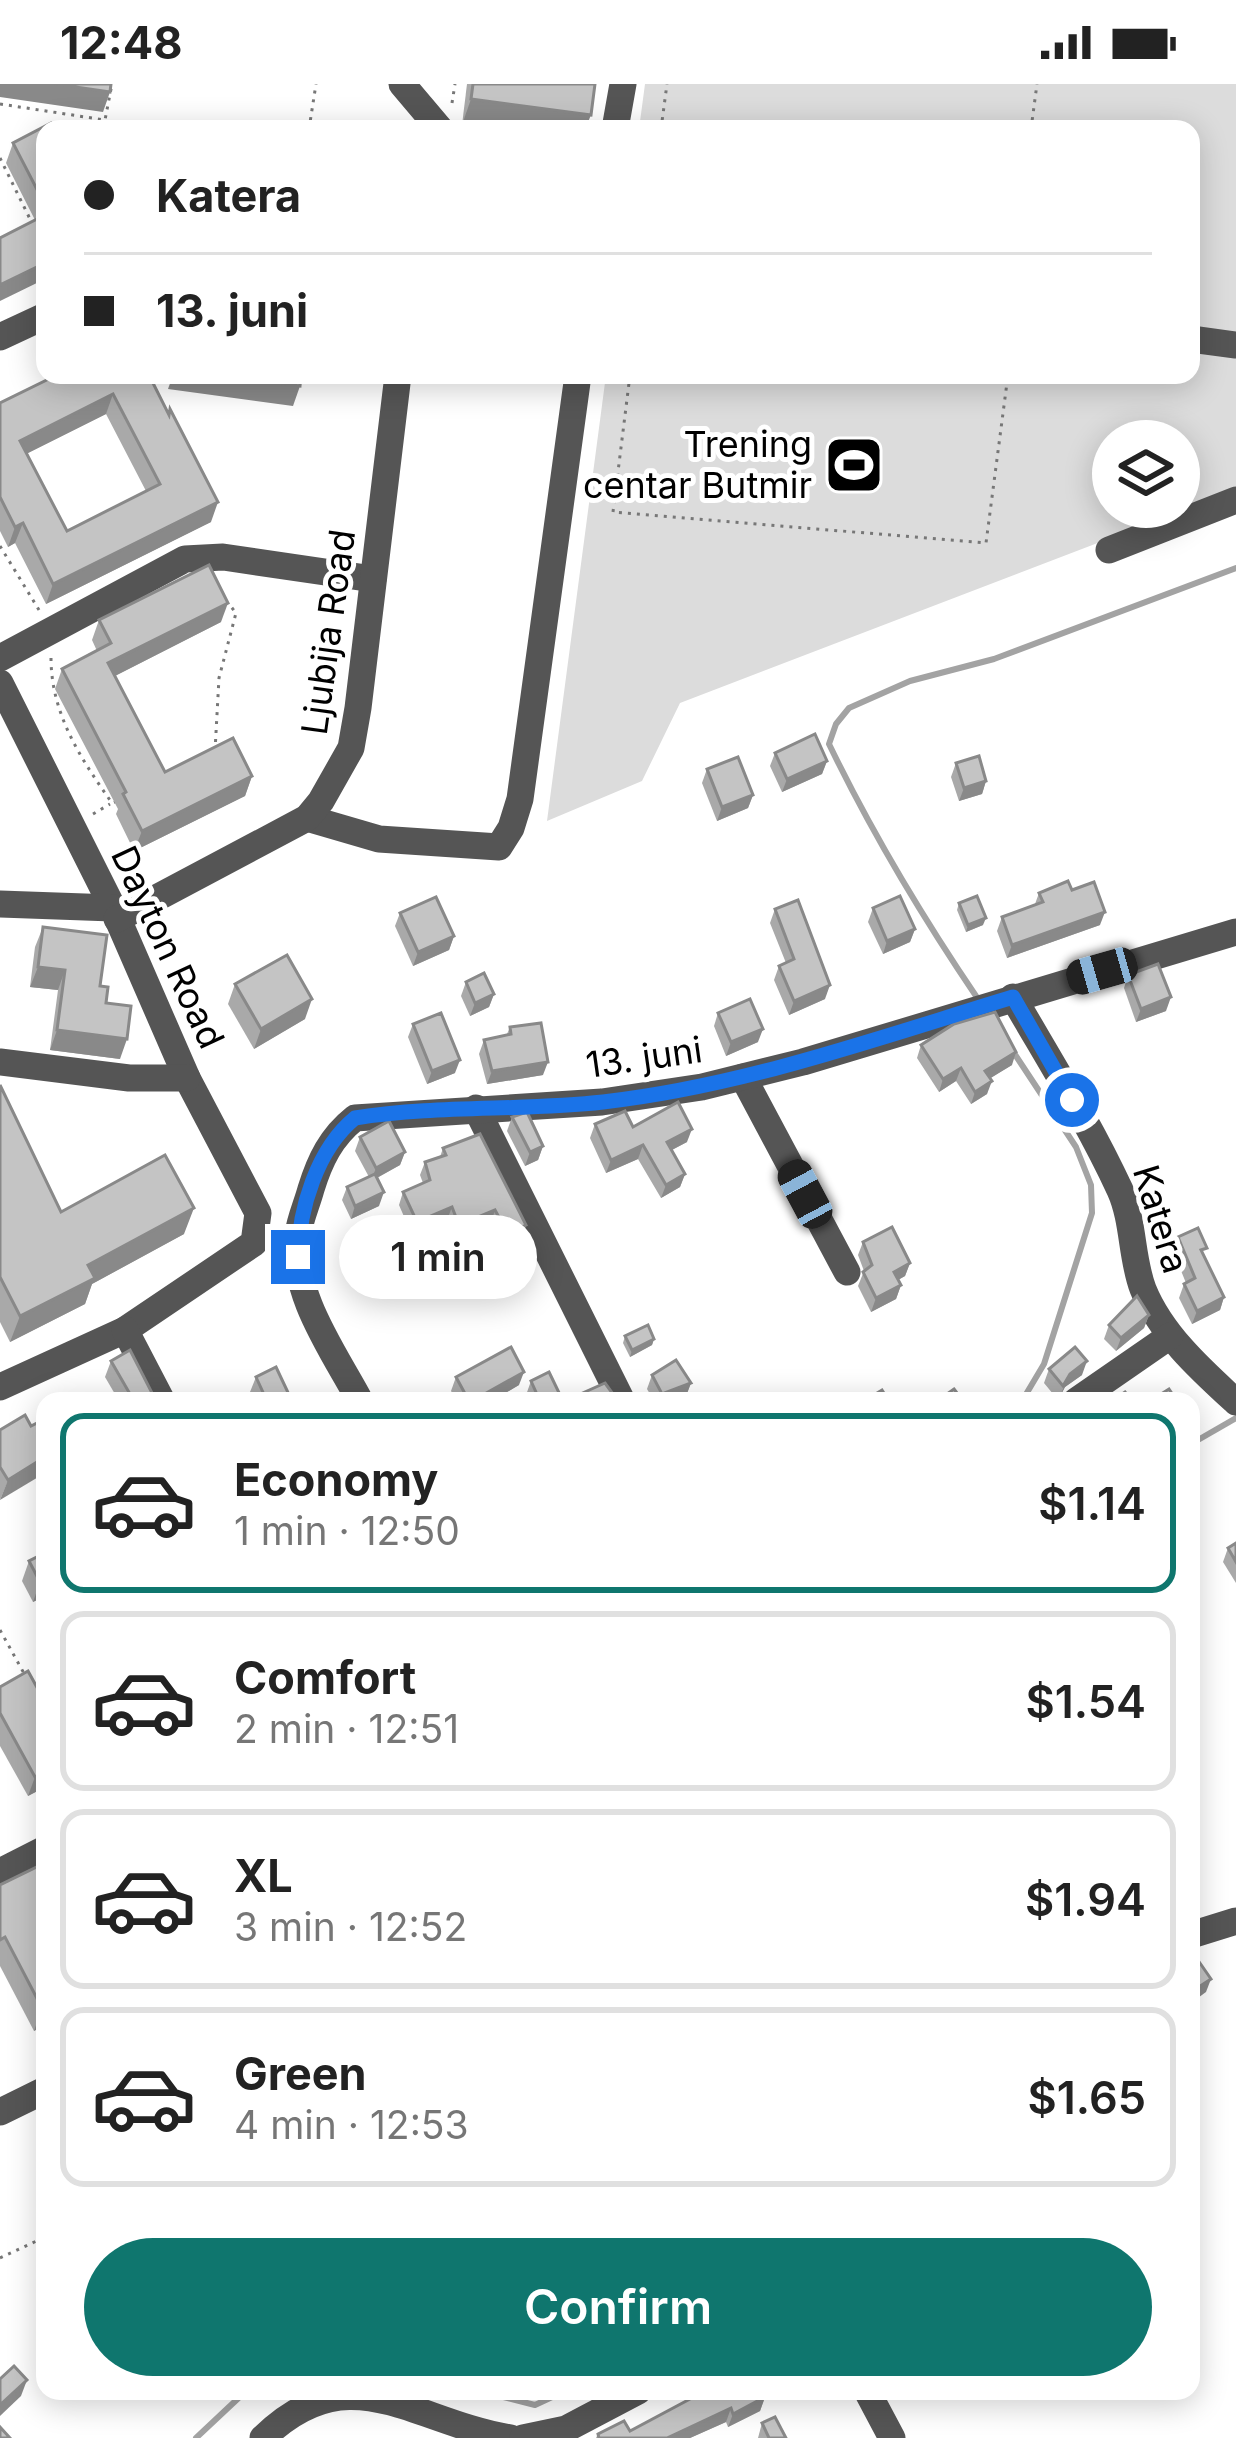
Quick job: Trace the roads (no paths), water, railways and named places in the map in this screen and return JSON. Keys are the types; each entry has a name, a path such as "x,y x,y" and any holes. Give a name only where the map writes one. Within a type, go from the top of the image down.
{"street":[{"path":"402,84 432,120"},
{"path":"616,120 623,84"},
{"path":"0,337 36,320"},
{"path":"1200,340 1236,345"},
{"name":"Ljubija Road","path":"115,914 307,818 351,748 397,384"},
{"path":"307,818 380,839 500,847 520,799 577,384"},
{"path":"1109,550 1236,500"},
{"path":"0,658 185,560 223,556 373,579"},
{"name":"Dayton Road","path":"0,683 115,914 188,1078 258,1213 254,1243 125,1330"},
{"path":"0,904 115,914"},
{"name":"13. juni","path":"355,1392 316,1318 301,1277 298,1234 329,1143 355,1118 602,1102 742,1077 1236,932"},
{"name":"Katera","path":"1004,1000 1092,1134 1123,1197 1143,1288 1170,1336 1235,1399"},
{"path":"0,1062 129,1078 188,1078"},
{"path":"742,1077 847,1272"},
{"path":"476,1108 618,1392"},
{"path":"1,1384 125,1330 157,1392"},
{"path":"1089,1392 1170,1336"},
{"path":"0,1872 36,1854"},
{"path":"1200,1932 1236,1922"},
{"path":"0,2112 36,2094"},
{"path":"262,2438 291,2412 319,2400"},
{"path":"368,2400 511,2438"},
{"path":"523,2438 566,2429 621,2400"},
{"path":"873,2400 892,2438"}],"waterway":[{"path":"978,999 845,777 829,744 836,724 849,708 910,681 994,659 1236,568"},
{"path":"1012,1050 1076,1147 1091,1185 1092,1213 1044,1364 1027,1392"},
{"path":"1200,1439 1236,1418"},
{"path":"196,2438 236,2400"},
{"path":"515,2400 535,2405 546,2400"}],"place":[{"name":"Trening centar Butmir","path":"854,465"}]}
